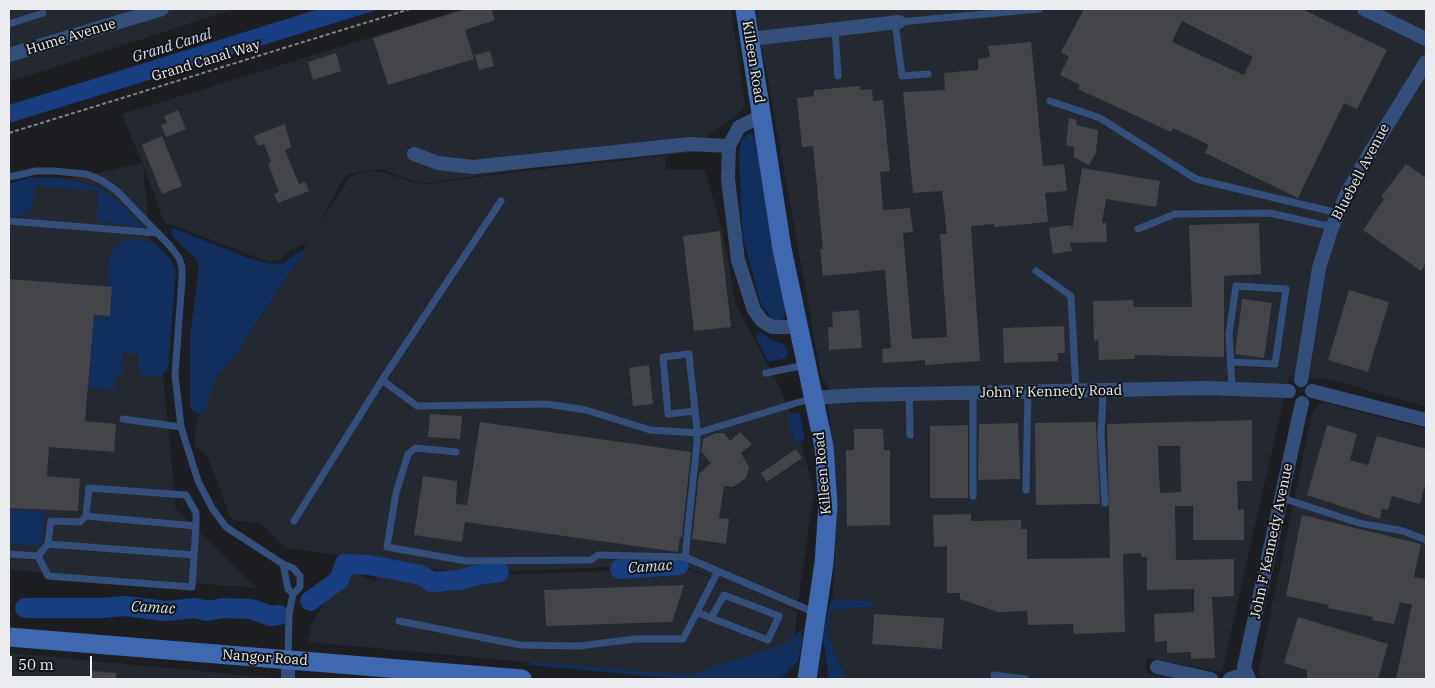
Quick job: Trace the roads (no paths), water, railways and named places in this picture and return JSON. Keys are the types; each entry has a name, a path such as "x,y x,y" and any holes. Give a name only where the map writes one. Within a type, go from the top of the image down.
{"street":[{"name":"Hume Avenue","path":"9,56 133,13 162,9"},
{"name":"Killeen Road","path":"745,9 797,327 824,447 828,505 824,563 807,679"},
{"path":"1364,9 1426,39"},
{"path":"750,39 897,22"},
{"name":"Bluebell Avenue","path":"1302,380 1319,268 1332,227 1371,151 1426,62"},
{"name":"Killeen Road","path":"729,146 739,127 762,116"},
{"path":"414,154 438,163 473,167 690,144 729,146 728,179 738,260 754,310 762,321 772,327 797,327"},
{"path":"1302,380 1310,385 1312,391 1309,398 1302,402 1292,400 1289,391 1292,383 1302,380"},
{"name":"John F Kennedy Road","path":"813,398 909,394 1232,388 1289,391"},
{"path":"1312,391 1426,420"},
{"name":"John F Kennedy Avenue","path":"1247,677 1244,667 1302,402"},
{"name":"Nangor Road","path":"9,636 522,679"},
{"path":"792,679 804,668 811,654"},
{"path":"811,654 819,679"},
{"path":"288,659 288,679"},
{"path":"1157,666 1211,679"},
{"path":"1230,679 1247,677"}],"lane":[{"path":"928,74 902,76 897,22 1039,9"},
{"path":"9,24 43,13"},
{"path":"834,29 838,76"},
{"path":"1050,101 1100,118 1196,179 1338,213"},
{"path":"9,177 36,170 86,174 101,180 117,191 175,252 182,267 175,375 181,427 198,481 212,508 226,527 283,564 293,568 300,576 300,587 293,594 289,614 288,659"},
{"path":"294,522 382,380 501,201"},
{"path":"1138,229 1175,214 1270,213 1332,227"},
{"path":"9,221 158,233"},
{"path":"1036,271 1071,296 1076,392"},
{"path":"1231,362 1275,364 1286,289 1236,286 1229,334 1232,388"},
{"path":"685,557 697,433 695,411 689,354 663,357 668,414 695,411"},
{"path":"766,373 805,365"},
{"path":"382,380 417,406 547,404 586,410 650,430 697,433 813,398"},
{"path":"1103,391 1101,436 1105,502"},
{"path":"1026,490 1028,392"},
{"path":"973,496 974,393"},
{"path":"909,394 910,435"},
{"path":"123,419 181,427"},
{"path":"456,452 416,448 408,454 396,493 387,547 466,561 591,560 598,555 685,557 817,613"},
{"path":"89,488 186,495 196,512 192,587 48,576 38,556 48,544 51,520 80,522 86,516 89,488"},
{"path":"1282,498 1358,523 1403,531 1426,540"},
{"path":"86,516 196,526"},
{"path":"48,544 194,555"},
{"path":"9,554 38,556"},
{"path":"283,564 288,589 293,594"},
{"path":"399,621 520,645 579,646 635,639 683,640 718,571"},
{"path":"697,612 711,618 768,640 779,616 724,595 711,618"},
{"path":"994,675 1025,679"}],"waterway":[{"name":"Camac","path":"310,601 339,580 345,564 369,565 421,575 432,582 459,580 499,572"},
{"name":"Camac","path":"620,569 679,565"},
{"name":"Camac","path":"25,608 102,608 124,606 166,611 195,608 207,611 223,608 251,609 271,616 279,615"}],"water label":[{"name":"Grand Canal","path":"172,46"}]}
